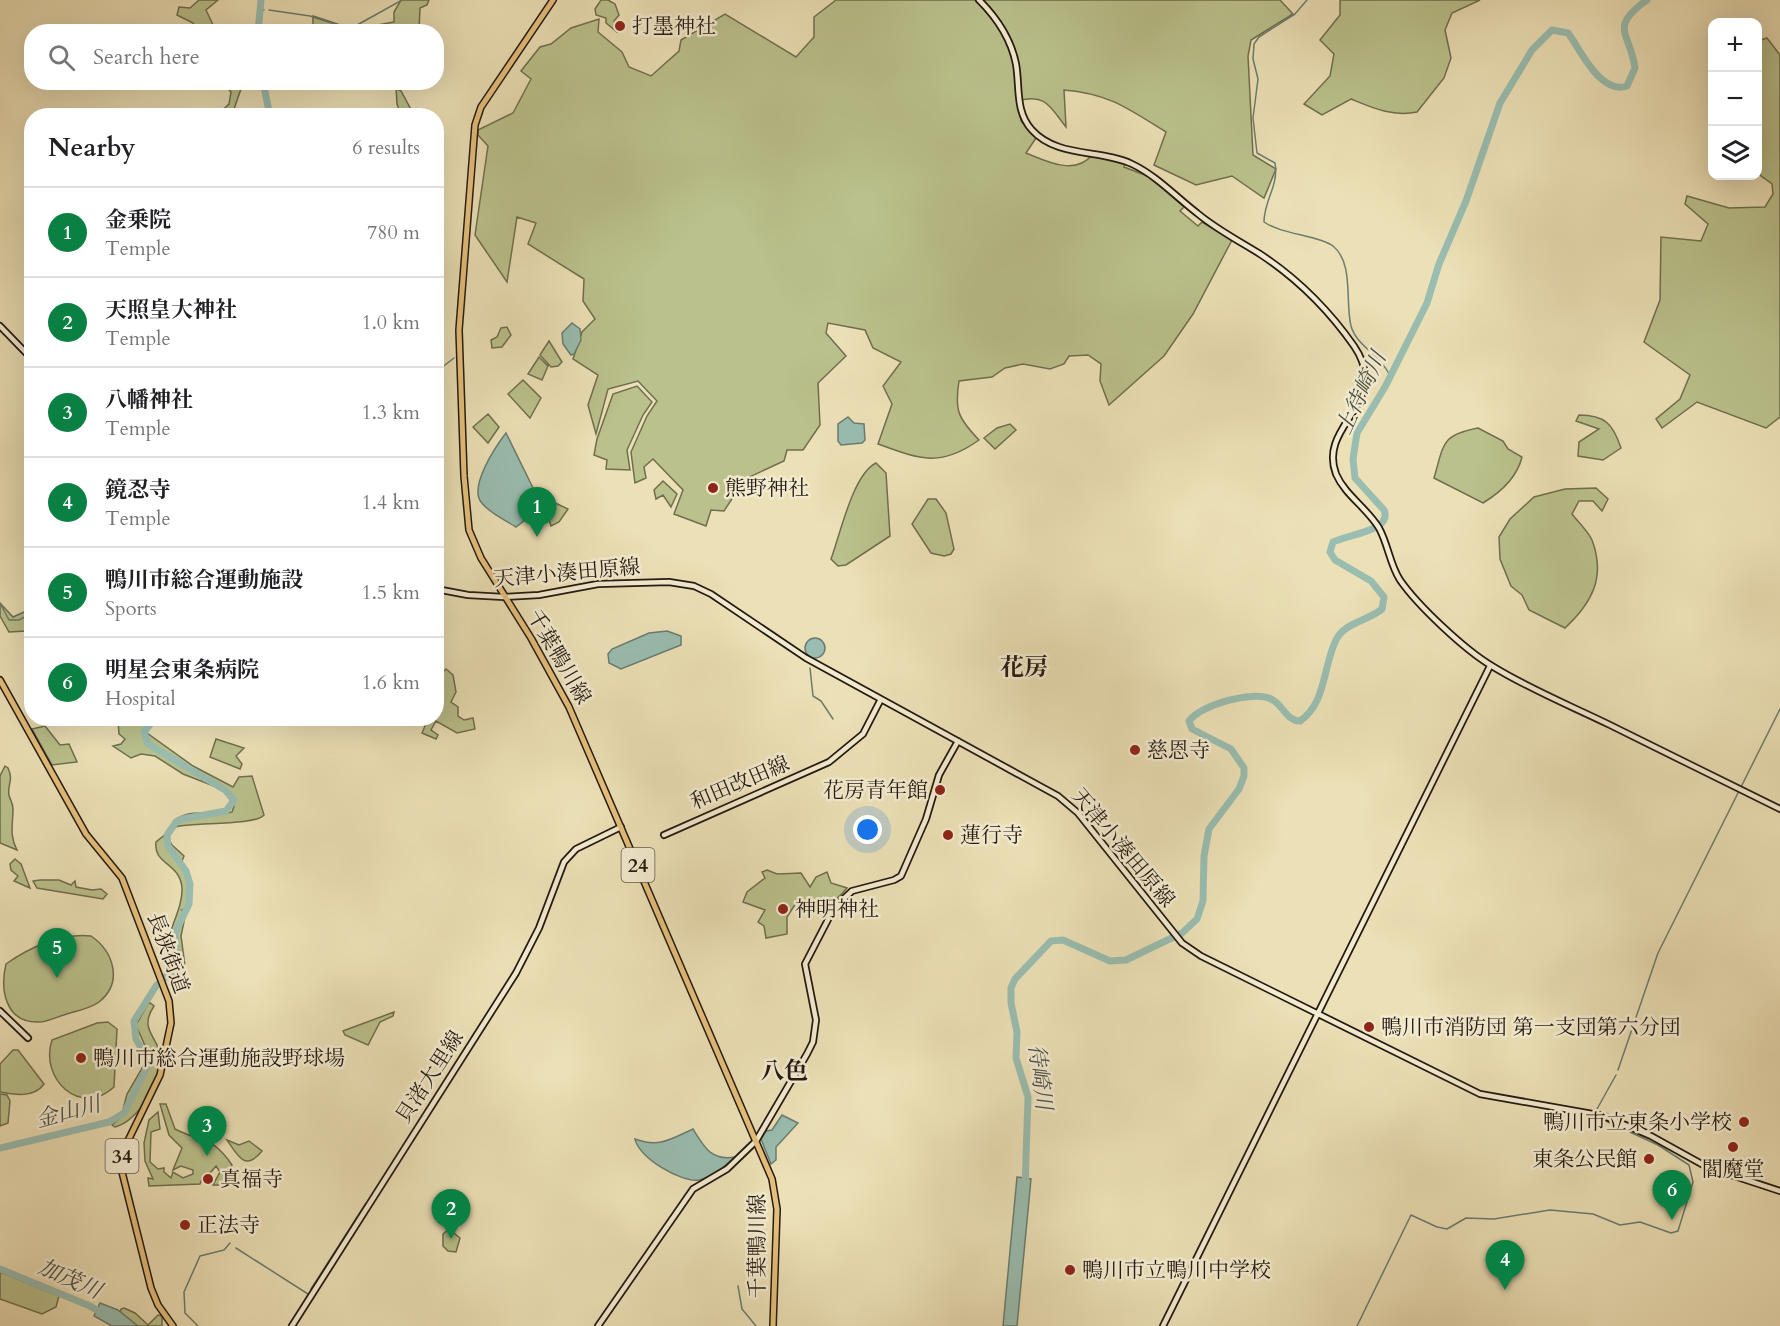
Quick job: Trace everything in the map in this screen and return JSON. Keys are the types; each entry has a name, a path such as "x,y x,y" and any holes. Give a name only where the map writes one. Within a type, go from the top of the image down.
{"main road":[{"name":"千葉鴨川線","path":"553,0 477,116 466,225 459,340 465,504 477,551 566,699 772,1179 777,1202 773,1326"},
{"name":"長狭街道","path":"0,681 24,724"},
{"name":"長狭街道","path":"25,726 86,834 122,878 165,986 171,1023 164,1057 154,1090 123,1151 121,1168 151,1288 158,1305 173,1326"}],"street":[{"path":"979,0 993,14 1006,36 1017,68 1020,107 1032,131 1057,147 1110,156 1137,166 1157,179 1203,218 1290,276 1323,307 1357,350 1362,362 1365,386 1354,413 1339,432 1333,463 1342,484 1368,513 1384,538 1398,578 1422,605 1490,666 1780,808"},
{"path":"0,326 24,351"},
{"name":"天津小湊田原線","path":"444,590 504,597 534,596 598,584 663,582 690,585 711,594 791,649 1065,802 1077,813 1179,940 1201,956 1480,1094 1608,1117 1651,1136 1707,1167 1780,1191"},
{"path":"1163,1326 1490,666"},
{"name":"和田改田線","path":"664,834 829,762 862,734 881,699"},
{"path":"598,1326 693,1189 727,1169 756,1141 813,1042 816,1016 805,968 811,948 834,908 845,896 854,890 899,877 926,819 939,775 958,741"},
{"name":"貝渚大里線","path":"292,1326 516,974 539,928 564,862 576,849 621,827"},
{"path":"0,1011 28,1038"}],"green space":[{"path":"199,0 218,0 206,10 213,24 194,24 177,15 179,7 190,8"},
{"path":"401,0 429,0 427,5 420,8 419,24 383,24 394,22 394,12"},
{"path":"601,0 608,0 615,4 619,15 614,21 619,31 617,32 606,23 606,18 596,15 595,9"},
{"path":"836,0 1280,0 1293,14 1251,40 1248,56 1253,155 1276,169 1264,198 1232,176 1196,185 1154,165 1166,132 1118,104 1094,95 1064,90 1066,127 1051,108 1041,100 1018,101 1021,121 1036,138 1026,153 1042,160 1069,166 1077,165 1092,155 1126,163 1124,167 1150,177 1184,207 1180,211 1198,226 1202,222 1232,240 1193,314 1164,356 1109,405 1100,381 1101,364 1088,355 1069,356 1064,364 1050,369 1023,364 1005,368 992,377 959,381 957,400 960,414 979,440 953,455 941,458 918,457 878,444 892,404 883,386 901,362 873,348 865,330 828,323 826,333 846,356 818,383 820,425 803,450 787,450 784,461 745,479 724,511 711,510 706,526 674,514 683,490 653,459 644,467 646,478 635,483 631,452 647,416 657,401 638,381 608,389 596,434 588,405 598,375 573,359 582,332 595,319 583,301 584,279 528,244 536,223 517,217 507,282 475,235 488,146 478,135 478,130 513,113 531,79 521,71 540,47 551,44 571,28 599,19 598,32 622,52 629,67 651,76 679,51 681,40 725,14 796,57 814,37 814,17"},
{"path":"1340,0 1480,0 1452,13 1445,30 1451,58 1444,78 1417,112 1391,112 1351,99 1322,115 1304,104 1330,76 1334,54 1320,40 1340,15"},
{"path":"313,16 337,24 313,24"},
{"path":"1767,38 1780,55 1780,417 1766,428 1697,402 1662,428 1656,419 1680,399 1690,375 1644,342 1660,300 1661,237 1701,241 1708,224 1685,204 1687,196 1729,208 1765,207 1773,194 1772,184 1762,176 1762,40"},
{"path":"229,90 241,90 234,108 225,108 229,104 231,92"},
{"path":"396,90 399,90 410,108 398,108"},
{"path":"507,327 511,335 502,347 492,348 491,340 497,337 501,328"},
{"path":"549,341 562,362 558,366 551,367 540,355"},
{"path":"539,357 548,366 542,380 528,374"},
{"path":"523,380 541,398 530,418 508,394"},
{"path":"637,386 652,402 643,415 627,450 630,470 606,469 607,460 594,455 597,439 613,394"},
{"path":"488,414 499,427 488,443 473,427"},
{"path":"1579,415 1588,415 1607,422 1615,433 1621,448 1603,460 1578,456 1579,442 1599,429 1576,421"},
{"path":"1010,424 1016,430 995,449 984,438 997,428"},
{"path":"1478,428 1503,441 1508,449 1522,457 1520,465 1507,484 1483,503 1434,478 1443,449 1450,438"},
{"path":"876,463 886,473 890,536 846,565 838,566 831,559 848,506 861,479"},
{"path":"663,481 677,494 671,507 663,495 656,499 654,490"},
{"path":"1596,488 1608,499 1602,511 1593,501 1579,501 1572,514 1592,540 1596,553 1597,578 1583,609 1565,628 1529,610 1522,595 1511,586 1500,559 1499,537 1510,519 1534,497 1565,489"},
{"path":"928,499 936,499 946,513 954,549 951,554 944,556 931,553 912,524"},
{"path":"551,501 568,509 559,522 551,526 546,511"},
{"path":"0,603 13,617 24,612 24,631 9,632 0,616"},
{"path":"446,669 453,675 456,692 451,702 458,707 458,716 464,720 473,718 475,729 457,733 444,726 444,672"},
{"path":"45,726 60,745 69,744 77,762 52,765 32,729"},
{"path":"118,726 151,726 148,727 147,733 193,766 233,787 239,777 252,776 264,815 249,821 175,827 176,819 183,816 197,813 232,812 234,806 224,790 183,774 155,756 141,754 131,758 113,746 121,744 125,739 119,734"},
{"path":"425,726 433,726 431,730 438,735 436,739 422,733"},
{"path":"216,739 244,748 236,756 242,764 240,769 210,757"},
{"path":"5,766 10,776 9,797 13,807 12,834 17,850 0,843 0,776"},
{"path":"166,834 172,845 184,856 182,861 192,886 190,908 182,910 186,912 181,936 185,966 173,977 168,971 172,964 168,955 169,936 179,908 182,888 177,873 162,860 156,850 156,842"},
{"path":"15,859 21,864 30,888 14,881 18,876 11,870 10,864"},
{"path":"767,870 777,874 801,873 810,887 816,877 827,872 831,883 847,888 829,904 796,903 787,917 787,934 766,938 764,926 758,922 765,910 743,902 747,892 765,878 762,872"},
{"path":"59,880 71,885 75,881 76,887 101,889 107,894 103,899 37,888 33,881"},
{"path":"91,936 105,950 113,967 111,985 107,994 91,1006 47,1021 26,1021 18,1016 7,1002 4,984 6,964 46,942 68,937"},
{"path":"149,1002 154,1006 148,1027 159,1050 161,1066 153,1088 140,1108 132,1117 115,1127 112,1125 121,1117 127,1094 145,1063 152,1062 136,1025"},
{"path":"394,1012 393,1016 380,1022 368,1045 345,1035 343,1031"},
{"name":"鴨川市総合運動施設野球場","path":"108,1022 117,1029 114,1087 101,1095 89,1098 76,1096 66,1090 57,1080 50,1054 52,1040 97,1023"},
{"path":"13,1050 18,1050 44,1084 35,1092 18,1094 0,1092 0,1064"},
{"path":"0,1094 7,1095 10,1101 8,1123 0,1126"},
{"path":"160,1104 166,1104 175,1129 212,1144 225,1155 232,1165 229,1174 220,1185 213,1185 220,1172 216,1166 211,1172 204,1174 200,1184 149,1186 148,1178 153,1179 145,1161 144,1143 149,1120 158,1112 160,1129 151,1132 150,1162 158,1169 164,1168 164,1172 171,1178 173,1172 183,1178 193,1174 193,1170 181,1166 173,1170 182,1148 169,1135"},
{"path":"227,1140 239,1145 249,1141 262,1151 256,1157 246,1161 238,1156"},
{"path":"449,1229 460,1238 456,1252 448,1251 443,1246 443,1234"},
{"path":"0,1272 59,1296 56,1307 42,1314 0,1299"},
{"path":"121,1309 135,1313 148,1325 158,1315 162,1316 162,1326 133,1326 119,1317"}],"water":[{"path":"572,323 580,329 581,340 574,354 571,355 563,344 562,333"},
{"path":"848,417 854,423 864,424 865,440 862,443 841,445 838,441 838,424"},
{"path":"506,433 533,488 530,511 525,520 516,527 488,510 478,495 478,486 485,466"},
{"path":"667,631 681,636 681,645 621,669 609,663 608,654 612,649 649,633"},
{"path":"815,638 822,641 825,648 822,655 815,658 808,655 805,648 808,641"},
{"path":"782,1115 798,1123 776,1147 776,1160 771,1164 761,1139 766,1131 772,1130"},
{"path":"693,1129 705,1147 714,1155 735,1157 714,1174 699,1180 682,1177 661,1167 644,1153 635,1139 643,1142 658,1142"},
{"path":"1017,1177 1031,1179 1017,1326 1003,1326"},
{"path":"100,1303 118,1310 138,1326 112,1326 94,1316"}],"waterway":[{"name":"金山川","path":"259,24 261,0"},
{"path":"359,24 402,0"},
{"path":"1307,0 1295,14 1259,37 1254,44 1253,59 1258,79 1253,118 1257,153 1275,163 1276,171 1264,222 1281,230 1327,242 1340,253 1348,283 1351,326 1358,340 1381,362 1390,376"},
{"name":"上待崎川","path":"1025,1188 1028,1097 1016,1058 1017,1032 1011,1003 1011,988 1015,979 1051,941 1063,940 1110,961 1126,960 1182,933 1197,919 1203,901 1204,856 1209,829 1239,789 1244,776 1244,768 1231,749 1192,729 1189,721 1195,715 1215,705 1252,696 1275,701 1291,718 1300,721 1315,705 1332,650 1340,634 1351,625 1382,609 1384,597 1371,581 1335,560 1330,552 1333,542 1368,531 1382,523 1385,517 1384,510 1355,478 1353,459 1357,433 1385,387 1427,303 1439,264 1466,201 1500,103 1532,50 1552,30 1568,33 1592,69 1608,84 1617,87 1627,86 1635,68 1624,31 1625,24 1635,9 1647,0"},
{"name":"金山川","path":"259,10 264,10"},
{"path":"269,10 310,16 335,24"},
{"name":"金山川","path":"265,90 268,108"},
{"path":"444,366 454,358"},
{"path":"0,603 9,620 24,617"},
{"path":"810,668 813,696 821,701 833,719"},
{"path":"1618,1070 1658,953 1780,709"},
{"name":"金山川","path":"0,1148 109,1122 124,1113 148,1065 148,1060 136,1039 134,1021 156,986 178,965 175,933 189,904 190,884 186,871 168,846 167,835 176,822 226,811 234,800 225,790 148,744 144,732 149,726"},
{"path":"1597,1109 1616,1075"},
{"path":"1357,1326 1411,1215 1447,1229 1466,1218 1494,1219 1550,1210 1593,1214 1620,1225 1640,1222 1671,1233 1678,1231 1693,1182 1689,1165 1658,1145 1606,1121"},
{"path":"311,1289 366,1203"},
{"path":"198,1326 185,1313 184,1292 200,1256 224,1250 230,1243"},
{"path":"236,1248 308,1294"},
{"name":"加茂川","path":"0,1269 90,1306 105,1315"},
{"path":"738,1286 742,1309 756,1326"}],"place":[{"name":"打墨神社","path":"620,26"},
{"name":"熊野神社","path":"713,488"},
{"name":"金乗院","path":"537,537"},
{"name":"慈恩寺","path":"1135,750"},
{"name":"花房青年館","path":"940,790"},
{"name":"蓮行寺","path":"948,835"},
{"name":"神明神社","path":"783,909"},
{"name":"鴨川市総合運動施設","path":"57,978"},
{"name":"鴨川市消防団 第一支団第六分団","path":"1369,1027"},
{"name":"鴨川市総合運動施設野球場","path":"81,1058"},
{"name":"鴨川市立東条小学校","path":"1744,1122"},
{"name":"閻魔堂","path":"1733,1147"},
{"name":"八幡神社","path":"207,1156"},
{"name":"東条公民館","path":"1649,1159"},
{"name":"真福寺","path":"208,1179"},
{"name":"明星会東条病院","path":"1672,1220"},
{"name":"正法寺","path":"185,1225"},
{"name":"天照皇大神社","path":"451,1239"},
{"name":"鴨川市立鴨川中学校","path":"1070,1270"},
{"name":"鏡忍寺","path":"1505,1290"}],"district":[{"name":"花房","path":"1024,667"},
{"name":"八色","path":"784,1071"}],"water label":[{"name":"待崎川","path":"1040,1077"}]}
